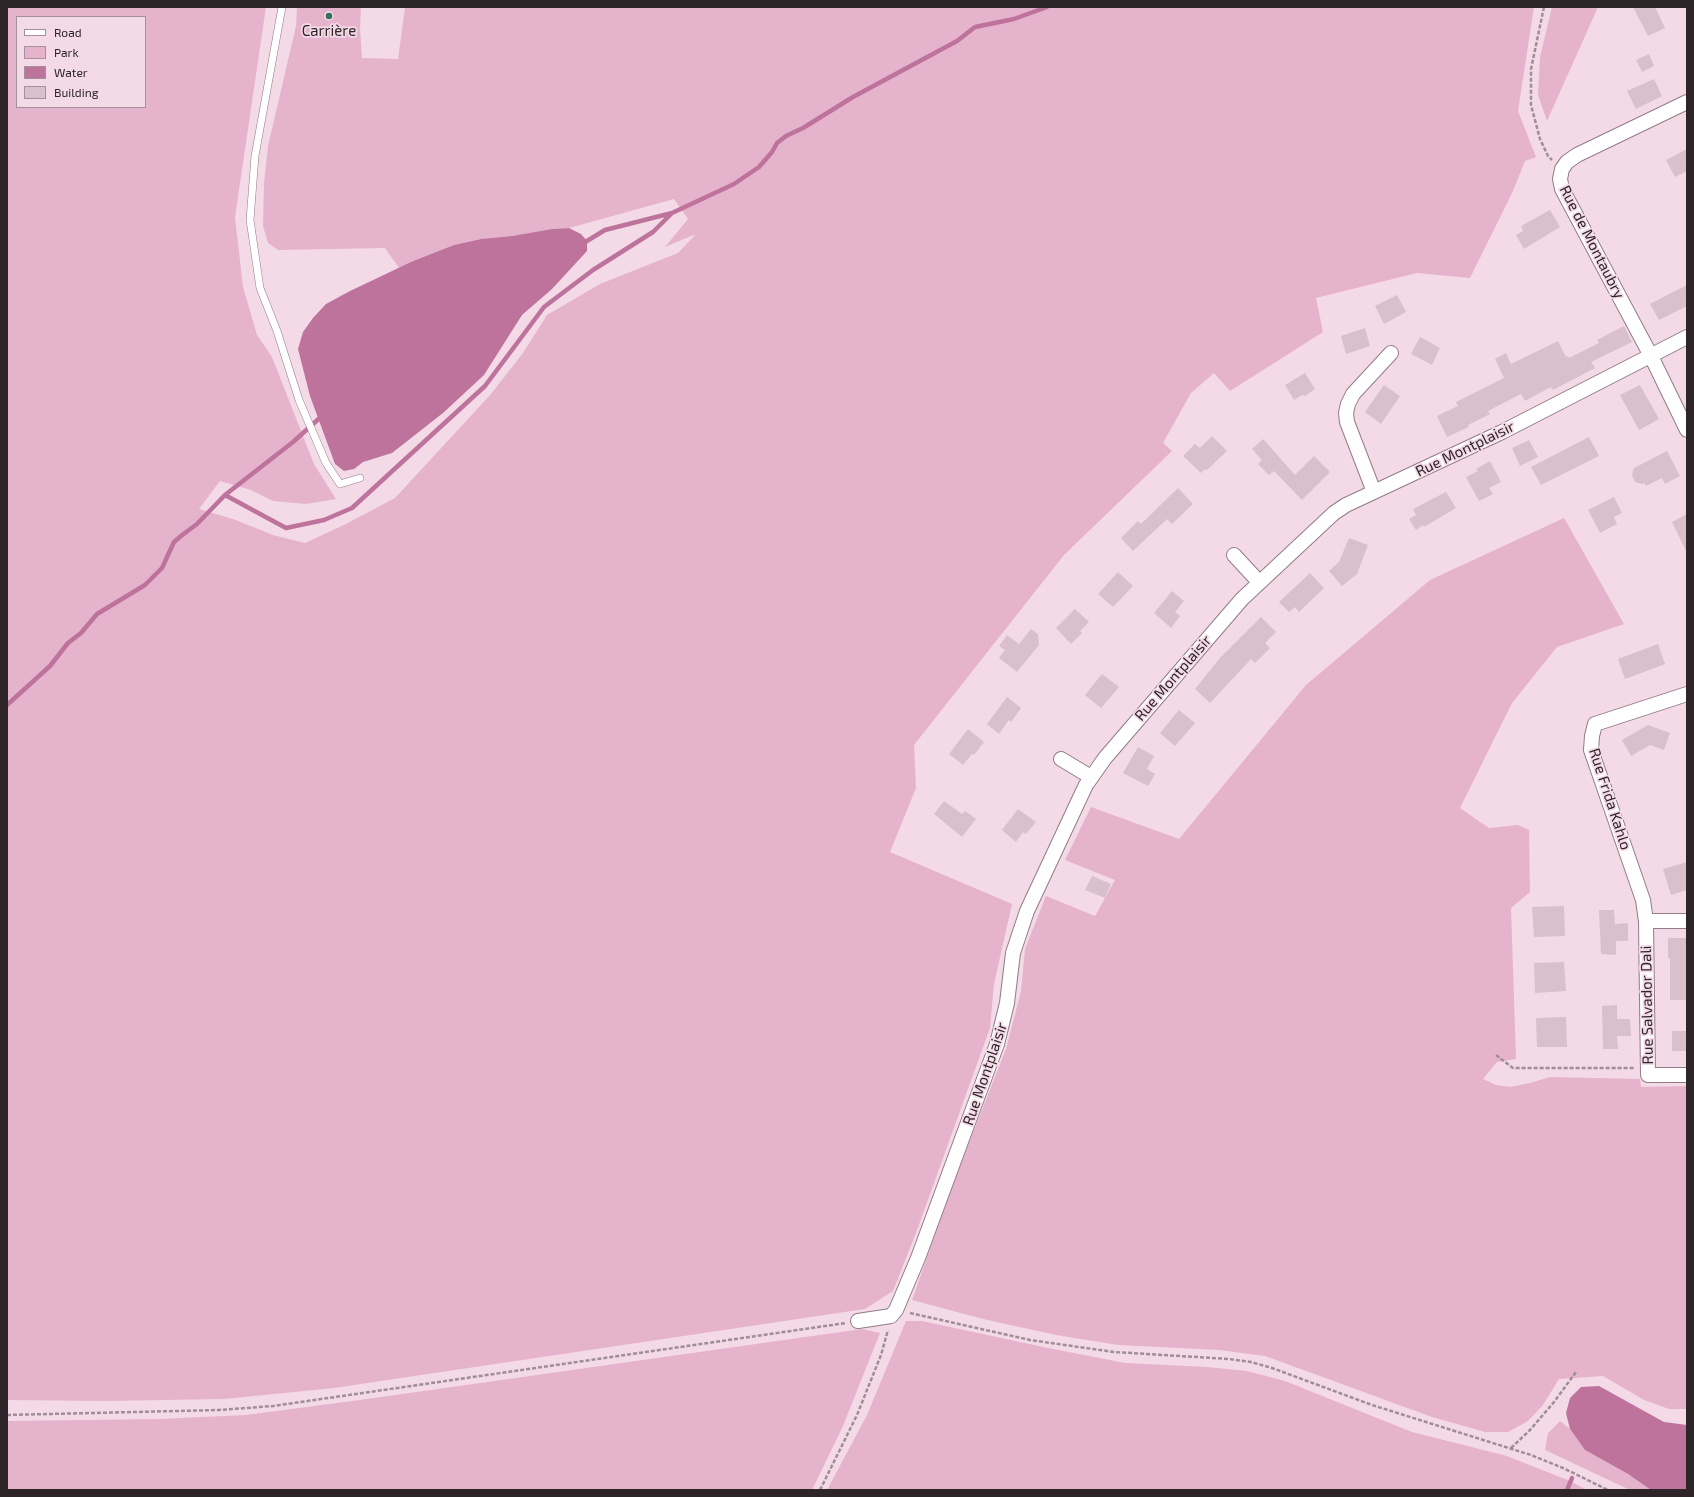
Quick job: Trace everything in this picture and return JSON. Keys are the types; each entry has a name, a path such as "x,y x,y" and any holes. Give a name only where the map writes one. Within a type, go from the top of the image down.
{"street":[{"name":"Rue de Montaubry","path":"1687,102 1578,155 1567,162 1562,169 1560,179 1562,189 1651,356 1687,430"},
{"name":"Rue Montplaisir","path":"894,1313 933,1223 997,1044 1007,1003 1013,953 1019,934 1038,888 1077,804 1092,777 1105,758 1242,599 1334,513 1346,505 1502,432 1687,337"},
{"path":"1374,492 1346,413 1353,394 1391,353"},
{"path":"1234,555 1259,582"},
{"name":"Rue Frida Kahlo","path":"1646,921 1643,900 1591,750 1592,736 1595,724 1687,694"},
{"path":"1060,759 1092,777"},
{"path":"1646,921 1687,921"},
{"name":"Rue Salvador Dali","path":"1646,921 1648,1075 1687,1075"},
{"path":"858,1321 894,1313"}],"lane":[{"path":"282,7 255,156 250,220 260,288 277,331 306,416 326,463 340,484 360,478"}],"path":[{"path":"1544,7 1531,69 1531,105 1540,139 1548,156 1562,169"},
{"path":"1496,1055 1513,1068 1648,1068"},
{"path":"820,1490 857,1415 883,1349 894,1313 1030,1340 1114,1352 1229,1359 1251,1362 1272,1368 1372,1405 1511,1448 1563,1468 1608,1490"},
{"path":"7,1415 219,1410 273,1406 858,1321"},
{"path":"1511,1448 1530,1430 1554,1402 1576,1372"}],"green space":[{"path":"7,7 266,7 235,217 243,287 257,335 272,357 314,464 336,499 306,504 273,501 251,490 220,481 199,509 233,519 273,535 305,543 346,524 395,498 491,394 523,353 547,315 600,284 678,253 696,234 665,247 688,219 674,199 569,228 481,239 454,245 399,268 385,248 278,250 268,243 263,226 264,183 268,146 296,26 297,7 361,7 360,29 362,58 398,59 405,7 1534,7 1518,111 1536,157 1525,161 1513,191 1470,278 1417,273 1316,298 1323,332 1230,391 1214,373 1191,393 1163,443 1172,451 1064,555 914,745 916,788 890,852 1012,904 994,984 990,1028 916,1233 893,1291 865,1309 334,1388 224,1399 106,1401 7,1400"},
{"path":"1552,7 1598,7 1547,121 1538,95 1540,57"},
{"path":"1564,518 1624,624 1557,647 1512,703 1460,808 1489,828 1518,825 1529,830 1530,892 1511,908 1516,1059 1497,1062 1483,1079 1496,1085 1510,1087 1550,1077 1640,1079 1641,1087 1687,1086 1687,1409 1669,1409 1644,1400 1603,1376 1559,1379 1543,1405 1528,1421 1508,1432 1485,1432 1432,1417 1265,1356 1219,1350 1118,1345 1056,1335 983,1319 912,1300 952,1186 1006,1049 1021,991 1025,949 1046,896 1095,916 1115,880 1065,860 1091,807 1179,839 1306,685 1430,580"},
{"path":"906,1321 922,1321 1125,1363 1207,1367 1247,1371 1285,1381 1412,1432 1507,1456 1570,1481 1587,1490 827,1490 867,1415"},
{"path":"862,1329 880,1333 843,1426 812,1490 7,1490 7,1421 161,1419 246,1415"},
{"path":"1560,1421 1570,1429 1585,1450 1628,1474 1651,1490 1630,1490 1545,1450 1548,1433"}],"water":[{"path":"569,228 581,234 587,241 587,251 552,289 522,315 484,375 443,413 392,453 363,462 354,469 344,471 335,464 310,396 298,349 303,332 326,304 411,262 454,245 481,239"},
{"path":"1599,1386 1664,1422 1687,1425 1687,1490 1651,1490 1628,1474 1585,1450 1570,1429 1566,1413 1570,1398 1581,1387"}],"building":[{"path":"1633,7 1655,7 1665,28 1648,36"},
{"path":"1649,54 1654,66 1642,72 1636,60"},
{"path":"1654,79 1662,96 1636,109 1627,91"},
{"path":"1687,149 1687,171 1675,177 1666,160"},
{"path":"1550,210 1560,227 1524,249 1516,235 1523,231 1521,226"},
{"path":"1687,285 1687,306 1659,320 1650,304"},
{"path":"1397,295 1406,312 1384,324 1375,306"},
{"path":"1624,326 1632,342 1591,362 1595,368 1553,390 1551,387 1525,401 1521,394 1488,411 1490,414 1468,425 1469,427 1447,437 1437,416 1458,406 1456,402 1504,378 1495,359 1506,353 1511,364 1558,341 1566,357 1568,356 1569,358 1599,343 1597,340"},
{"path":"1365,328 1370,346 1346,354 1341,336"},
{"path":"1420,337 1440,348 1432,365 1411,354"},
{"path":"1305,373 1315,389 1305,396 1302,395 1294,400 1285,385"},
{"path":"1384,385 1400,396 1381,424 1365,412"},
{"path":"1640,385 1659,419 1639,430 1620,395"},
{"path":"1212,436 1227,451 1207,470 1205,469 1201,473 1183,456 1195,444 1200,448"},
{"path":"1589,437 1599,456 1541,485 1531,467"},
{"path":"1263,439 1295,475 1314,456 1330,472 1302,500 1274,471 1269,475 1258,464 1262,460 1252,449"},
{"path":"1529,440 1538,457 1520,466 1512,448"},
{"path":"1667,451 1680,476 1665,484 1662,478 1646,486 1644,483 1642,484 1635,482 1632,475 1634,468"},
{"path":"1490,461 1501,482 1489,488 1493,494 1479,501 1466,477 1478,471 1476,469"},
{"path":"1178,488 1193,504 1172,524 1167,519 1133,551 1121,538 1138,521 1141,524"},
{"path":"1446,492 1456,508 1424,527 1423,525 1416,530 1409,519 1416,515 1413,509"},
{"path":"1614,497 1622,513 1614,517 1617,524 1600,533 1588,510"},
{"path":"1687,514 1687,553 1672,522"},
{"path":"1349,538 1368,545 1357,574 1342,586 1329,571 1339,562"},
{"path":"1118,572 1133,586 1113,607 1098,594"},
{"path":"1310,573 1324,588 1299,612 1295,607 1289,612 1279,602"},
{"path":"1172,591 1184,601 1175,612 1180,616 1171,628 1154,613"},
{"path":"1075,609 1089,622 1080,631 1082,633 1071,644 1056,628"},
{"path":"1261,617 1276,632 1265,643 1270,648 1255,663 1251,659 1210,703 1195,689 1219,659"},
{"path":"1031,629 1038,634 1039,645 1017,672 999,658 1005,650 999,646 1007,635 1019,644"},
{"path":"1658,644 1665,664 1625,679 1618,659"},
{"path":"1102,674 1119,687 1101,708 1085,695"},
{"path":"1007,697 1021,708 1011,722 1009,720 999,734 987,724"},
{"path":"1179,710 1195,723 1175,746 1160,733"},
{"path":"1648,725 1670,733 1664,750 1650,745 1631,756 1622,740"},
{"path":"968,729 984,742 974,755 972,754 963,765 949,754"},
{"path":"1138,747 1154,756 1147,769 1155,774 1148,786 1123,773"},
{"path":"944,801 962,814 965,811 976,819 962,837 934,814"},
{"path":"1018,809 1036,822 1026,834 1023,832 1016,842 1002,830"},
{"path":"1687,862 1687,890 1671,895 1663,869"},
{"path":"1092,876 1111,884 1105,898 1085,890"},
{"path":"1564,906 1565,936 1534,937 1532,907"},
{"path":"1599,910 1614,910 1615,924 1628,923 1628,941 1616,941 1616,955 1601,954"},
{"path":"1668,938 1687,938 1687,1000 1670,1000 1670,958 1668,958"},
{"path":"1564,962 1566,991 1535,993 1534,963"},
{"path":"1617,1005 1617,1019 1630,1019 1631,1036 1617,1036 1618,1049 1603,1049 1602,1006"},
{"path":"1566,1017 1567,1047 1537,1047 1536,1018"},
{"path":"1672,1031 1687,1031 1687,1051 1672,1051"}],"waterway":[{"path":"582,244 605,230 672,213 734,184 759,167 772,152 777,143 786,136 803,128 853,97 957,41 975,27 1014,19 1047,7"},
{"path":"225,495 286,528 324,520 352,508 485,386 544,307 593,270 653,232 671,214"},
{"path":"7,705 50,666 68,643 81,633 97,614 145,585 162,568 174,542 197,524 225,495 293,442 323,415"},
{"path":"1567,1490 1572,1478"}],"place":[{"name":"Carrière","path":"329,16"}]}
